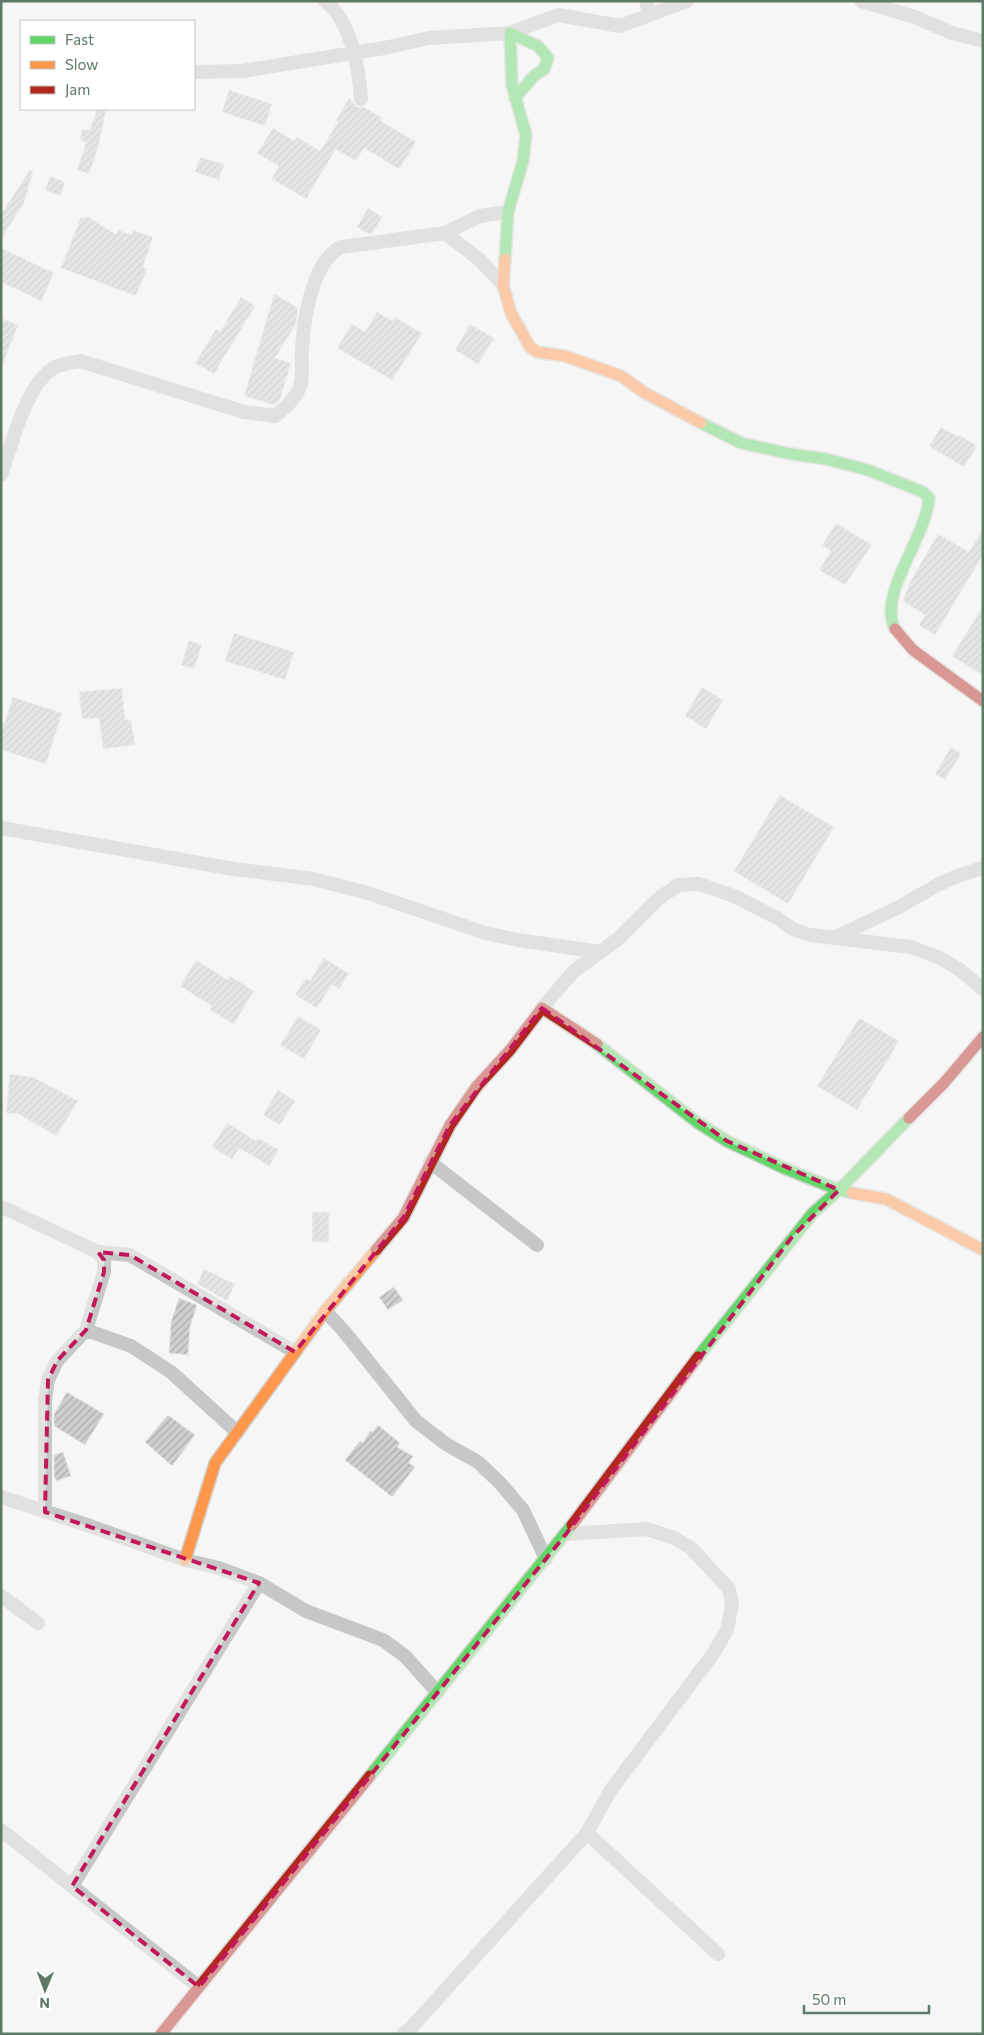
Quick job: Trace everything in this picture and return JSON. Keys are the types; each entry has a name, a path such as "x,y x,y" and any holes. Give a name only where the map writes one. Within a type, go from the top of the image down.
{"street":[{"path":"325,1 341,17 348,31 360,82 361,99"},
{"path":"195,72 243,71 384,48 429,38 510,33 558,15 620,26 632,23 647,8 687,1"},
{"path":"861,1 915,17 983,42"},
{"path":"510,33 512,85 526,135 523,161 508,212 503,285 511,313 530,347 537,352 565,356 621,376 645,393 714,430 741,442 792,454 826,459 868,470 923,492 929,498 929,509 916,544 897,580 891,610 892,623 896,634 918,653 983,701"},
{"path":"510,33 538,46 548,58 544,69 534,76 515,98"},
{"path":"1,475 26,406 40,379 57,366 80,361 244,412 275,416 288,405 300,384 307,308 320,270 333,251 349,246 445,233 480,216 508,212"},
{"path":"445,233 480,260 503,285"},
{"path":"1,828 234,869 313,879 368,893 485,933 518,940 600,952"},
{"path":"833,938 900,907 939,884 983,868"},
{"path":"185,1560 215,1463 325,1311 404,1218 430,1162 450,1126 477,1086 510,1050 542,1008 574,971 618,939 658,899 678,885 699,884 734,896 777,918 793,929 810,935 912,947 940,958 960,970 983,990"},
{"path":"542,1008 606,1050 696,1122 727,1141 784,1168 839,1190 886,1199 983,1250"},
{"path":"161,2034 566,1534 708,1343 812,1213 839,1190 944,1083 983,1037"},
{"path":"430,1162 537,1245"},
{"path":"4,1208 98,1252 130,1255 295,1352"},
{"path":"44,1512 45,1400 48,1380 56,1361 86,1330 104,1272 104,1260 98,1252"},
{"path":"325,1311 343,1330 416,1421 446,1444 478,1462 500,1483 523,1510 546,1559"},
{"path":"86,1330 131,1346 171,1372 237,1432"},
{"path":"1,1497 185,1560 219,1568 258,1582 306,1611 383,1640 405,1656 438,1693"},
{"path":"403,2034 410,2029 587,1833 610,1792 713,1654 727,1630 732,1604 729,1589 691,1548 674,1538 647,1529 566,1534"},
{"path":"72,1886 258,1582"},
{"path":"1,1596 38,1623"},
{"path":"1,1830 200,1987"},
{"path":"587,1833 718,1954"}],"highlighted area":[{"path":"542,1008 727,1141 839,1190 792,1237 566,1534 199,1987 72,1886 259,1583 45,1512 48,1380 57,1361 86,1330 104,1272 104,1260 98,1252 130,1255 295,1352 403,1218 450,1125"}],"building":[{"path":"229,90 272,104 265,126 222,112"},
{"path":"349,98 357,107 364,107 371,111 382,118 381,121 416,142 399,169 364,148 356,161 336,149 306,199 272,179 279,166 257,153 273,128 294,141 297,137 320,151 338,122 336,120"},
{"path":"97,110 106,110 99,145 89,174 77,170 86,142 80,141 82,129 90,130"},
{"path":"200,157 224,164 219,180 195,172"},
{"path":"30,170 33,172 24,203 1,239 1,214"},
{"path":"50,176 65,182 60,196 45,190"},
{"path":"368,208 382,217 372,234 357,227"},
{"path":"86,216 116,234 118,230 132,235 133,230 153,237 143,267 147,269 136,296 61,268 81,217 85,218"},
{"path":"1,248 54,273 41,301 1,282"},
{"path":"274,294 298,308 296,324 275,358 291,363 280,400 274,405 244,396"},
{"path":"241,297 255,306 214,374 195,363 216,329 220,332"},
{"path":"377,312 393,321 395,317 422,333 392,380 337,348 352,324 365,332"},
{"path":"1,318 18,325 2,366 1,366"},
{"path":"470,324 494,338 478,364 455,350"},
{"path":"941,427 977,446 964,467 929,446"},
{"path":"836,523 872,545 845,585 819,570 831,551 822,545"},
{"path":"983,530 983,555 935,635 919,625 925,615 903,601 910,582 938,534 969,552"},
{"path":"983,606 983,675 952,656"},
{"path":"234,633 294,652 285,680 225,661"},
{"path":"189,640 202,645 194,669 181,665"},
{"path":"702,687 723,700 706,729 685,716"},
{"path":"122,688 125,720 131,719 135,745 103,749 99,718 82,719 79,692"},
{"path":"13,697 62,713 46,764 1,750 1,732"},
{"path":"951,747 961,754 945,780 935,774"},
{"path":"780,795 834,827 788,904 734,871"},
{"path":"324,958 349,974 339,989 332,984 317,1008 295,995 306,978 310,981"},
{"path":"196,960 228,980 230,976 254,991 234,1024 210,1010 212,1006 180,986"},
{"path":"298,1016 321,1030 304,1059 280,1045"},
{"path":"859,1018 899,1041 857,1110 817,1086"},
{"path":"10,1074 33,1077 78,1101 56,1136 19,1114 6,1113"},
{"path":"278,1090 295,1101 280,1125 263,1115"},
{"path":"227,1123 256,1141 258,1138 279,1150 269,1166 239,1148 232,1159 212,1147"},
{"path":"312,1212 329,1212 329,1242 312,1242"},
{"path":"204,1269 235,1284 227,1301 197,1284"},
{"path":"394,1287 403,1300 388,1310 379,1297"},
{"path":"179,1298 197,1305 190,1327 188,1355 169,1353 171,1322"},
{"path":"67,1392 104,1414 85,1445 54,1426 54,1414"},
{"path":"168,1415 195,1435 172,1466 145,1442"},
{"path":"378,1425 400,1443 397,1447 413,1456 409,1463 415,1467 392,1497 345,1460 360,1441 363,1443 370,1431 373,1432"},
{"path":"63,1452 71,1476 56,1481 54,1475 54,1455"}],"traffic: fast":[{"path":"505,259 508,212 523,161 526,135 512,85 510,33 538,46 548,58 544,69 534,76 515,98"},
{"path":"701,423 741,443 791,454 826,459 868,470 923,492 929,498 920,531 897,583 892,600 891,615 895,629"},
{"path":"597,1044 697,1122 727,1141 784,1168 839,1190 852,1193"},
{"path":"698,1357 813,1213 839,1190 909,1118"},
{"path":"370,1776 572,1525"}],"traffic: slow":[{"path":"505,259 503,285 511,313 530,347 537,352 565,356 621,376 645,393 701,423"},
{"path":"852,1193 886,1199 983,1250"},
{"path":"185,1560 215,1463 325,1311 376,1250"}],"traffic: jam":[{"path":"895,629 913,650 983,701"},
{"path":"376,1250 403,1218 450,1125 477,1086 510,1050 542,1008 597,1044"},
{"path":"909,1118 944,1083 983,1037"},
{"path":"572,1525 698,1357"},
{"path":"161,2034 370,1776"}]}
